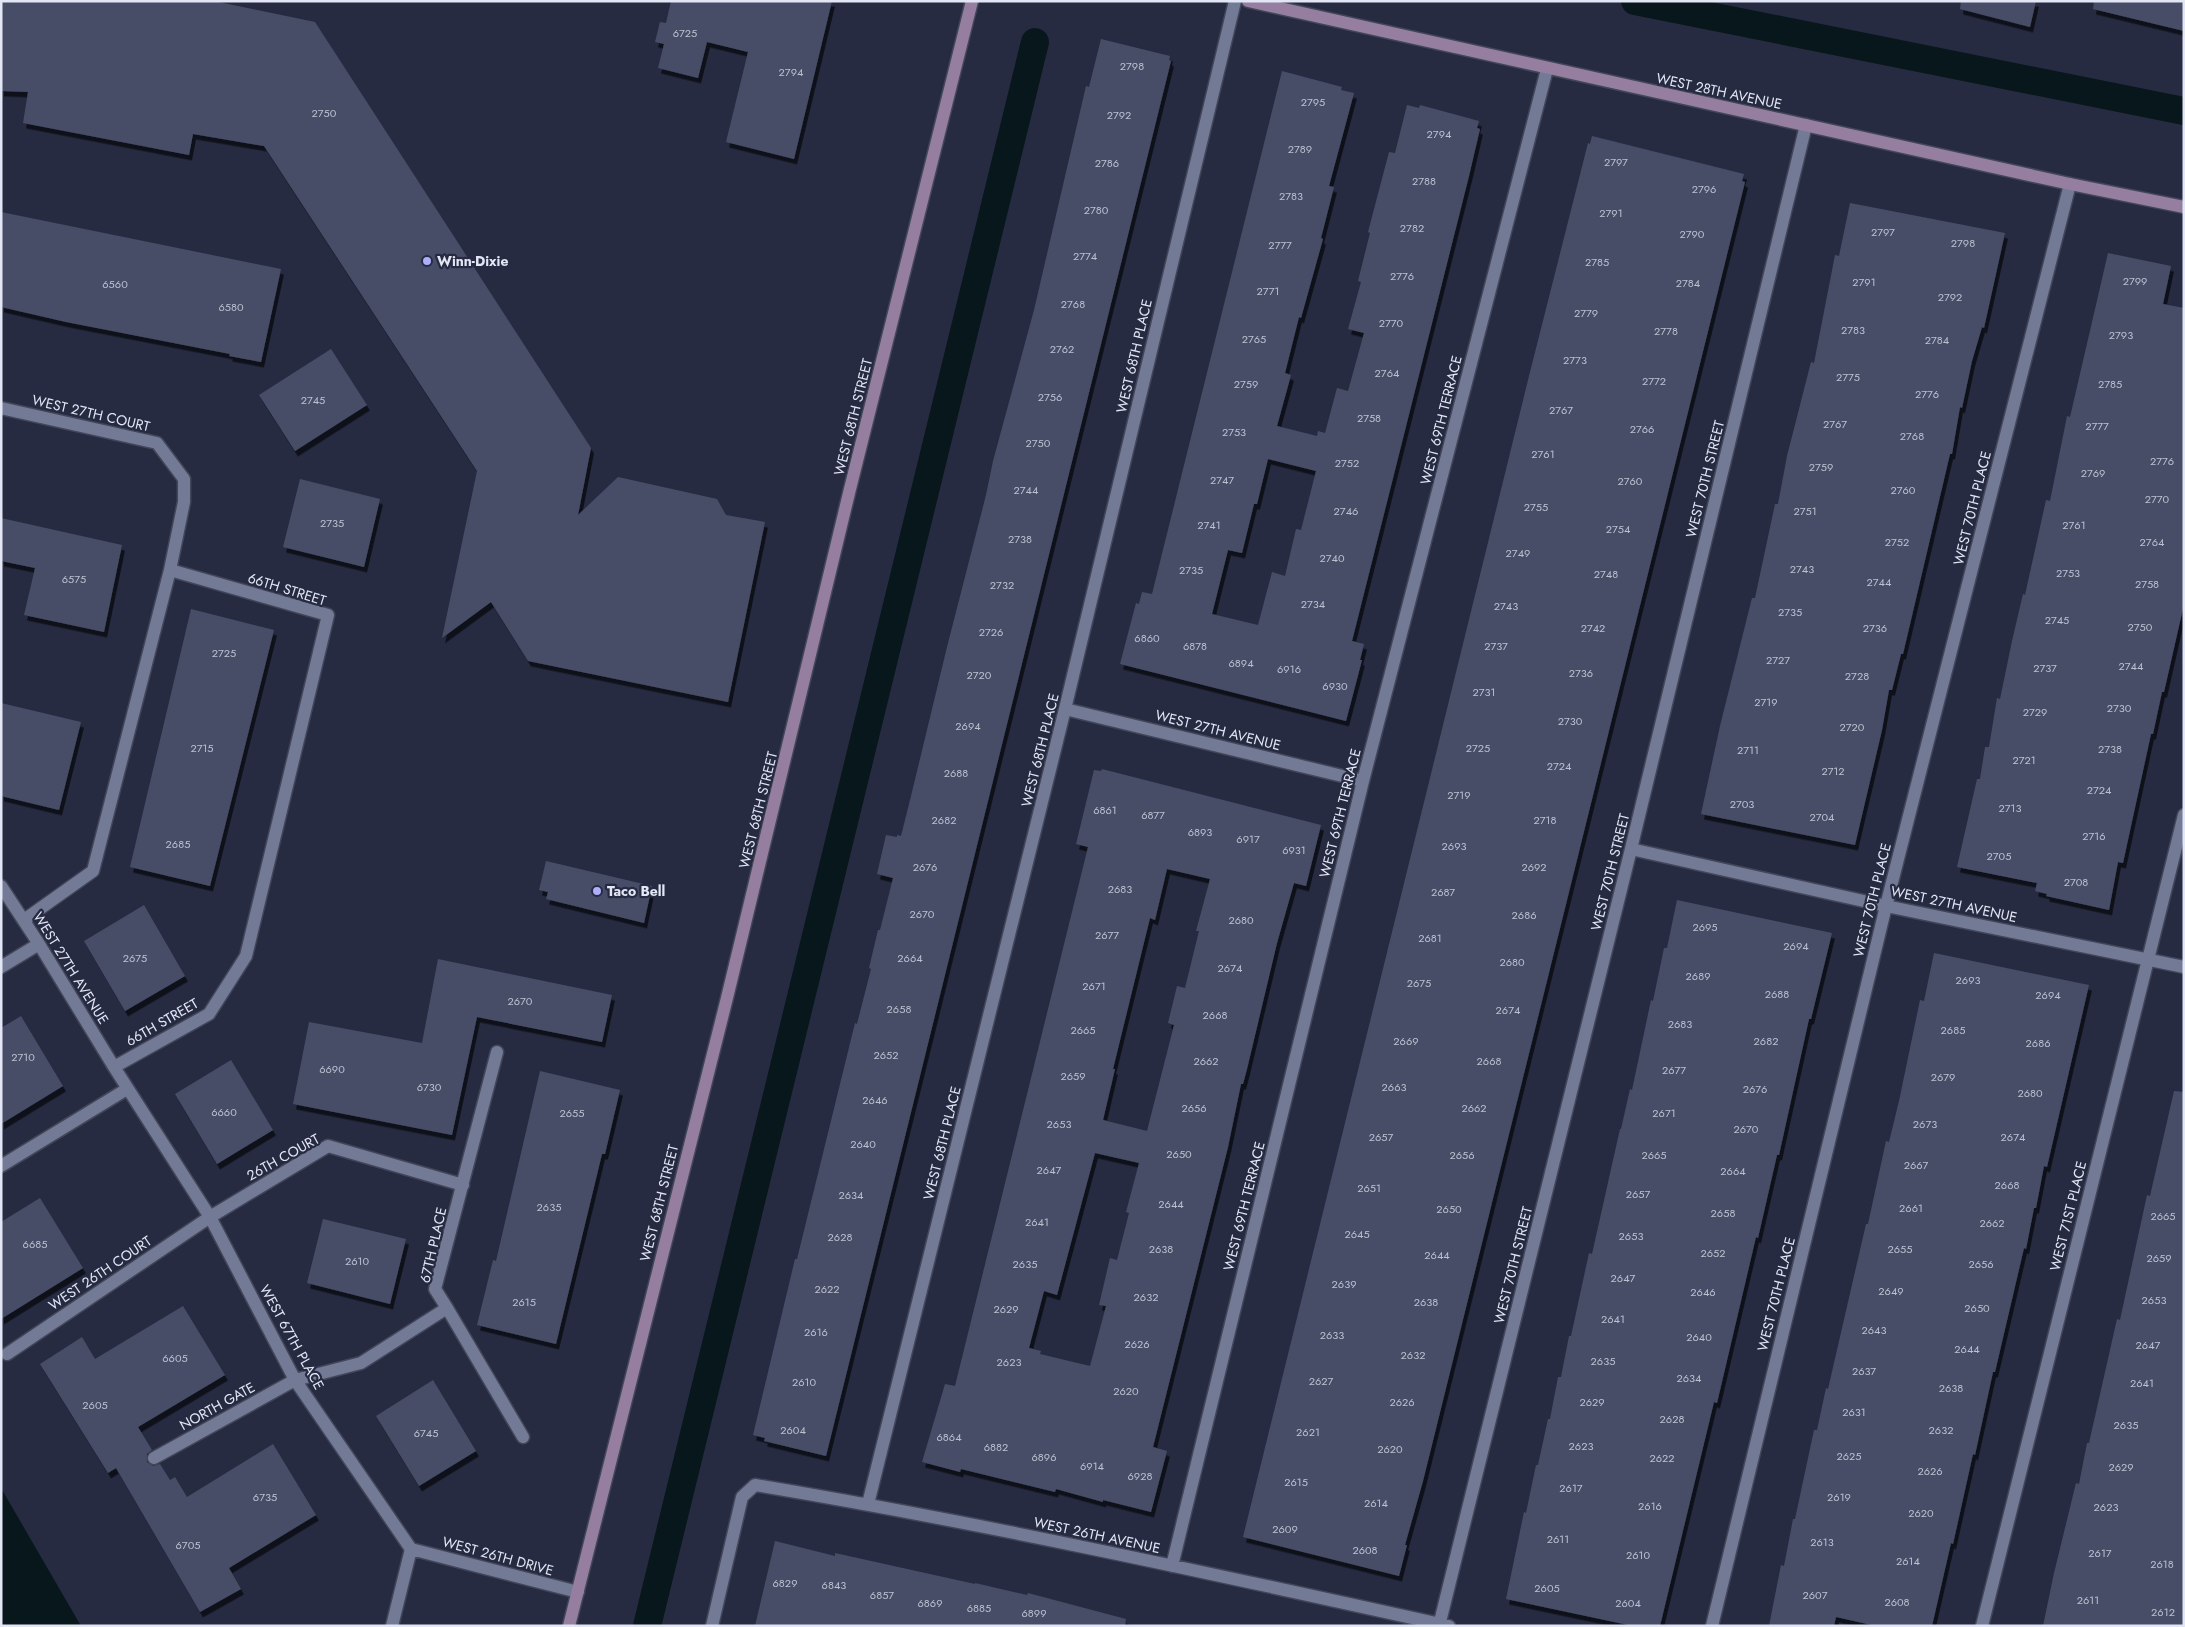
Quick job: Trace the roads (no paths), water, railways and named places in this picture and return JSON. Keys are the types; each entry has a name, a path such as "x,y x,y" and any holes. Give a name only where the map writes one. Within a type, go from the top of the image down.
{"main road":[{"name":"WEST 68TH STREET","path":"569,1626 727,998 972,1"},
{"name":"WEST 28TH AVENUE","path":"1248,1 1547,69 2070,184 2184,207"}],"street":[{"name":"WEST 68TH PLACE","path":"868,1504 1065,709 1235,1"},
{"name":"WEST 69TH TERRACE","path":"1172,1566 1363,781 1547,69"},
{"name":"WEST 70TH STREET","path":"1442,1625 1806,125"},
{"name":"WEST 70TH PLACE","path":"1712,1626 1886,906 2070,184"},
{"name":"WEST 27TH COURT","path":"1,408 157,444 184,479 184,502 170,570"},
{"path":"24,920 93,871 170,570"},
{"name":"66TH STREET","path":"114,1067 209,1014 246,956 328,614 170,570"},
{"name":"WEST 27TH AVENUE","path":"1065,709 1363,781"},
{"name":"WEST 71ST PLACE","path":"1982,1626 2184,814"},
{"name":"WEST 27TH AVENUE","path":"1631,850 1886,906 2184,967"},
{"name":"WEST 27TH AVENUE","path":"1,886 39,944 114,1067"},
{"path":"1,967 39,944"},
{"name":"67TH PLACE","path":"497,1052 435,1290 523,1437"},
{"name":"WEST 67TH PLACE","path":"114,1067 210,1217 295,1380 411,1549"},
{"path":"1,1166 128,1089"},
{"name":"26TH COURT","path":"210,1217 328,1146 463,1184"},
{"name":"WEST 26TH COURT","path":"6,1354 210,1217"},
{"path":"295,1380 361,1363 447,1308"},
{"name":"NORTH GATE","path":"154,1458 295,1380"},
{"name":"WEST 26TH AVENUE","path":"712,1626 742,1497 755,1485 868,1504 1172,1566 1442,1625"},
{"name":"WEST 26TH DRIVE","path":"411,1549 578,1592"},
{"path":"392,1626 411,1549"}],"waterway":[{"path":"1635,1 2184,111"},
{"path":"647,1626 1035,42"}],"place":[{"name":"Winn-Dixie","path":"427,261"},
{"name":"Taco Bell","path":"597,891"}]}
